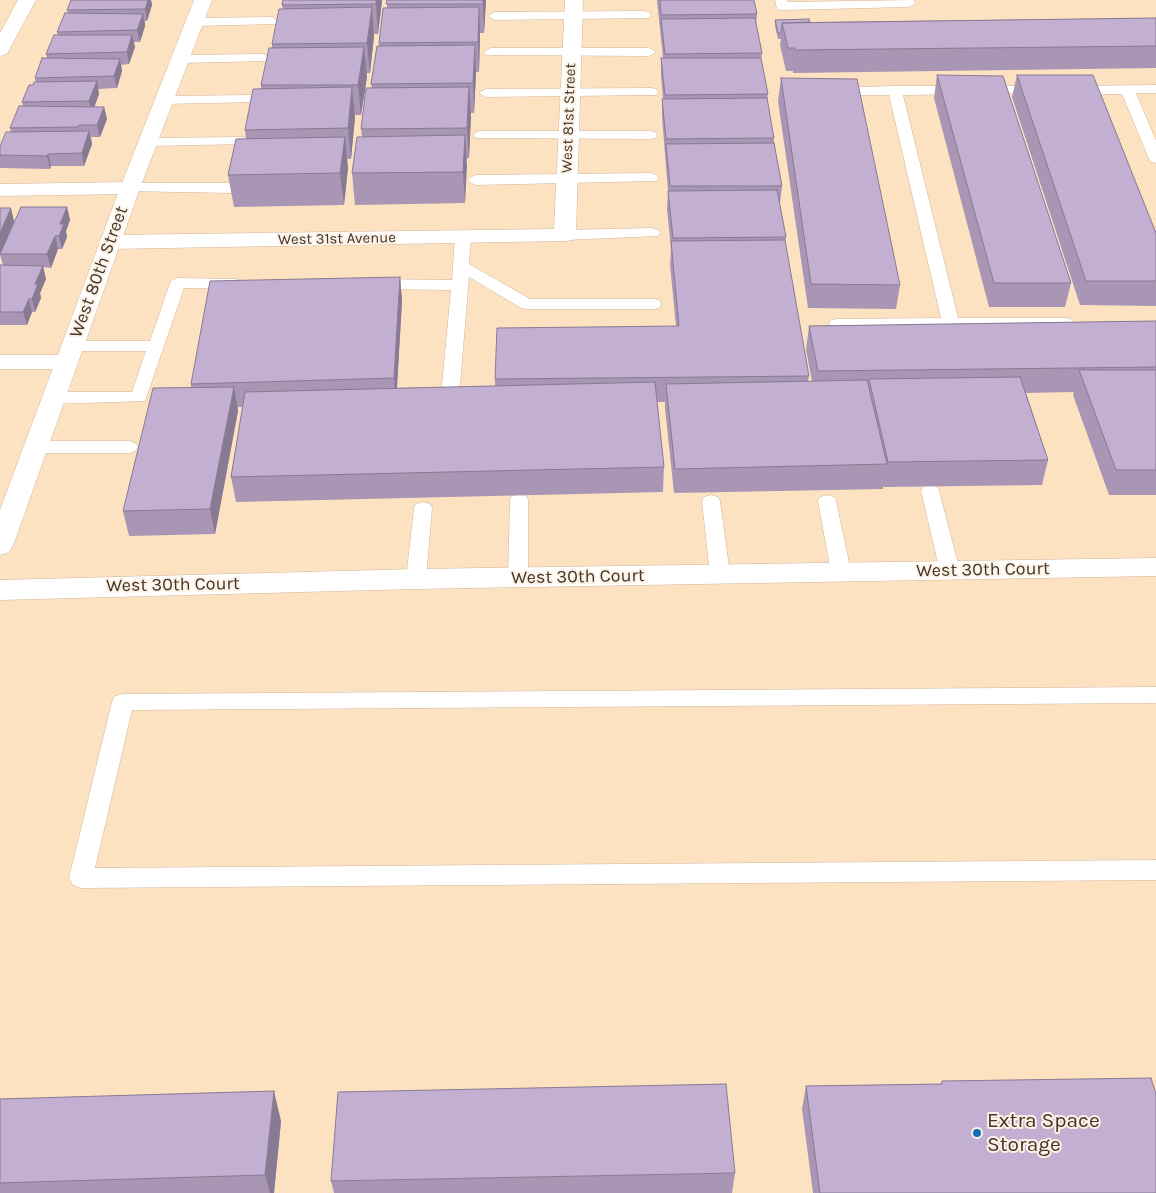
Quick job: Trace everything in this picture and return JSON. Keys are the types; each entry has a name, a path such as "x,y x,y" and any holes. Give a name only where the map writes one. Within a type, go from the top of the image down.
{"street":[{"path":"0,50 27,0"},
{"name":"West 80th Street","path":"0,546 68,354 203,0"},
{"name":"West 81st Street","path":"565,235 574,8"},
{"path":"0,190 130,188"},
{"name":"West 31st Avenue","path":"110,242 565,235"},
{"path":"0,362 68,354"},
{"name":"West 30th Court","path":"0,590 416,579 1156,567"}],"lane":[{"path":"781,0 782,6 909,3"},
{"path":"496,16 574,8 644,15"},
{"path":"194,22 272,21"},
{"path":"491,52 649,52"},
{"path":"180,59 263,58"},
{"path":"1128,89 1156,159"},
{"path":"818,91 1156,89"},
{"path":"895,90 951,323"},
{"path":"486,93 651,92"},
{"path":"164,100 253,99"},
{"path":"481,135 650,135"},
{"path":"148,142 242,141"},
{"path":"476,180 651,178"},
{"path":"130,188 231,188"},
{"path":"565,235 652,233"},
{"path":"451,385 463,237"},
{"path":"461,266 526,304 653,304"},
{"path":"53,398 139,397 178,283 256,284"},
{"path":"353,284 460,285"},
{"path":"837,324 1078,323"},
{"path":"68,354 157,346"},
{"path":"35,447 129,447"},
{"path":"930,491 950,571"},
{"path":"518,578 519,500"},
{"path":"711,501 720,574"},
{"path":"827,501 841,572"},
{"path":"416,579 423,508"},
{"path":"1156,695 122,702 80,878 1156,870"}],"building":[{"path":"71,0 148,0 145,9 67,10"},
{"path":"283,0 376,0 376,4 282,5"},
{"path":"387,0 483,0 483,4 386,4"},
{"path":"660,0 754,0 757,14 661,15"},
{"path":"372,7 367,43 272,44 279,9"},
{"path":"479,7 478,42 379,43 383,8"},
{"path":"65,13 143,14 137,30 57,32"},
{"path":"755,18 762,53 665,54 661,19"},
{"path":"1156,18 1156,46 795,50 795,48 788,48 782,23"},
{"path":"809,19 810,22 782,23 781,33 778,33 775,20"},
{"path":"54,35 132,35 127,52 46,54"},
{"path":"475,45 473,83 371,84 377,46"},
{"path":"364,47 358,85 261,85 269,48"},
{"path":"42,58 120,59 114,76 35,78"},
{"path":"661,58 761,58 768,94 665,95"},
{"path":"937,75 1003,76 1071,283 994,283"},
{"path":"1017,75 1093,75 1156,233 1156,281 1086,281"},
{"path":"781,78 857,79 900,285 811,284"},
{"path":"97,81 89,101 22,102 29,85 33,85 34,82"},
{"path":"352,87 348,128 245,130 253,89"},
{"path":"469,87 467,128 361,129 366,88"},
{"path":"767,98 774,138 666,139 662,99"},
{"path":"19,106 104,107 97,125 10,128"},
{"path":"89,131 82,153 48,154 47,156 0,155 0,146 6,132"},
{"path":"465,135 463,172 352,173 357,137"},
{"path":"345,137 340,173 228,175 236,139"},
{"path":"774,143 782,186 670,186 666,144"},
{"path":"777,190 786,237 673,238 668,191"},
{"path":"21,207 67,207 60,224 64,224 59,236 55,236 47,254 0,254"},
{"path":"0,208 11,208 0,233"},
{"path":"785,240 809,376 495,379 497,328 679,326 671,241"},
{"path":"0,265 43,266 35,284 38,284 32,299 29,299 23,312 0,312"},
{"path":"400,277 394,378 191,384 210,281"},
{"path":"1156,321 1156,367 818,371 809,326"},
{"path":"1079,370 1156,370 1156,470 1116,470"},
{"path":"1020,377 1048,460 888,462 869,379"},
{"path":"867,380 887,464 675,469 666,384"},
{"path":"655,382 664,467 231,477 245,392"},
{"path":"234,387 210,509 123,511 153,388"},
{"name":"Extra Space Storage","path":"1151,1078 1156,1094 1156,1193 820,1193 806,1086 942,1084 942,1081"},
{"path":"726,1084 735,1173 331,1181 338,1092"},
{"path":"274,1091 265,1175 0,1183 0,1099"}],"place":[{"name":"Extra Space Storage","path":"977,1133"}]}
